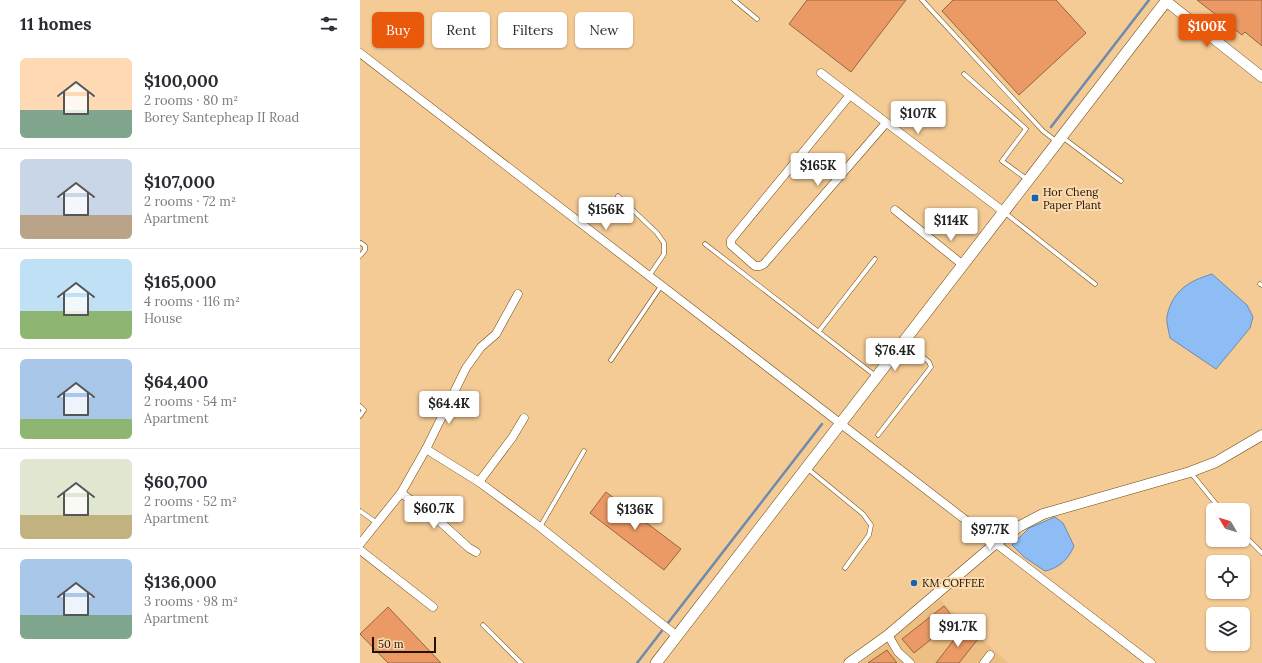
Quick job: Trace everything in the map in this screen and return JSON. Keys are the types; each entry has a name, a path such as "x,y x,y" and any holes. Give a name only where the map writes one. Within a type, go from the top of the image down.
{"main road":[{"path":"656,663 673,633 877,377 1166,0"}],"street":[{"path":"1166,0 1262,77"},
{"path":"360,54 1151,663"},
{"path":"821,73 1004,212"},
{"path":"850,95 731,240 731,245 755,266 764,264 886,122"},
{"path":"895,210 963,265"},
{"path":"360,544 401,493 426,450 466,368 481,347 496,334 518,294"},
{"path":"479,482 512,438 524,418"},
{"path":"849,663 888,635 996,543 1020,526 1044,514 1190,472 1216,462 1262,435"},
{"path":"426,450 479,482 540,527 673,633"},
{"path":"401,493 437,519 469,548 476,552"},
{"path":"360,550 433,607"},
{"path":"888,635 898,652 909,663"},
{"path":"984,663 990,655"}],"lane":[{"path":"734,0 757,19"},
{"path":"922,0 922,2 1043,131 1060,140 1121,181"},
{"path":"964,74 1026,129 1002,161 1028,180"},
{"path":"618,196 657,233 664,243 664,254 649,277"},
{"path":"1004,212 1095,284"},
{"path":"360,256 365,250 365,246 361,243"},
{"path":"705,244 877,377"},
{"path":"819,331 875,259"},
{"path":"611,360 661,286"},
{"path":"878,436 931,366 929,362 904,341"},
{"path":"360,406 364,410 360,416"},
{"path":"540,527 584,452"},
{"path":"806,468 863,514 871,525 869,535 845,568"},
{"path":"1190,472 1215,503"},
{"path":"360,511 377,524"},
{"path":"1250,541 1262,553"},
{"path":"483,625 521,663"}],"shaded area":[{"path":"940,600 1008,663 861,663"}],"water":[{"path":"1212,274 1247,305 1253,317 1250,328 1216,369 1170,338 1167,321 1167,316 1173,299 1178,293 1196,280"},
{"path":"1055,517 1063,523 1074,546 1062,563 1055,568 1045,571 1024,557 1012,545 1029,528"}],"building":[{"path":"807,0 906,0 851,72 789,24"},
{"path":"953,0 1056,0 1086,33 1019,95 942,11"},
{"path":"1197,0 1262,0 1262,46 1245,32 1242,35"},
{"path":"606,492 681,549 664,570 590,513"},
{"path":"944,606 955,620 914,653 902,639"},
{"path":"388,607 441,663 388,663 360,634"},
{"path":"963,628 978,639 959,663 936,663"},
{"path":"887,650 897,663 868,663"}],"waterway":[{"path":"1051,127 1149,0"},
{"path":"637,663 822,424"}],"place":[{"name":"Hor Cheng Paper Plant","path":"1035,198"},
{"name":"KM COFFEE","path":"914,583"}]}
